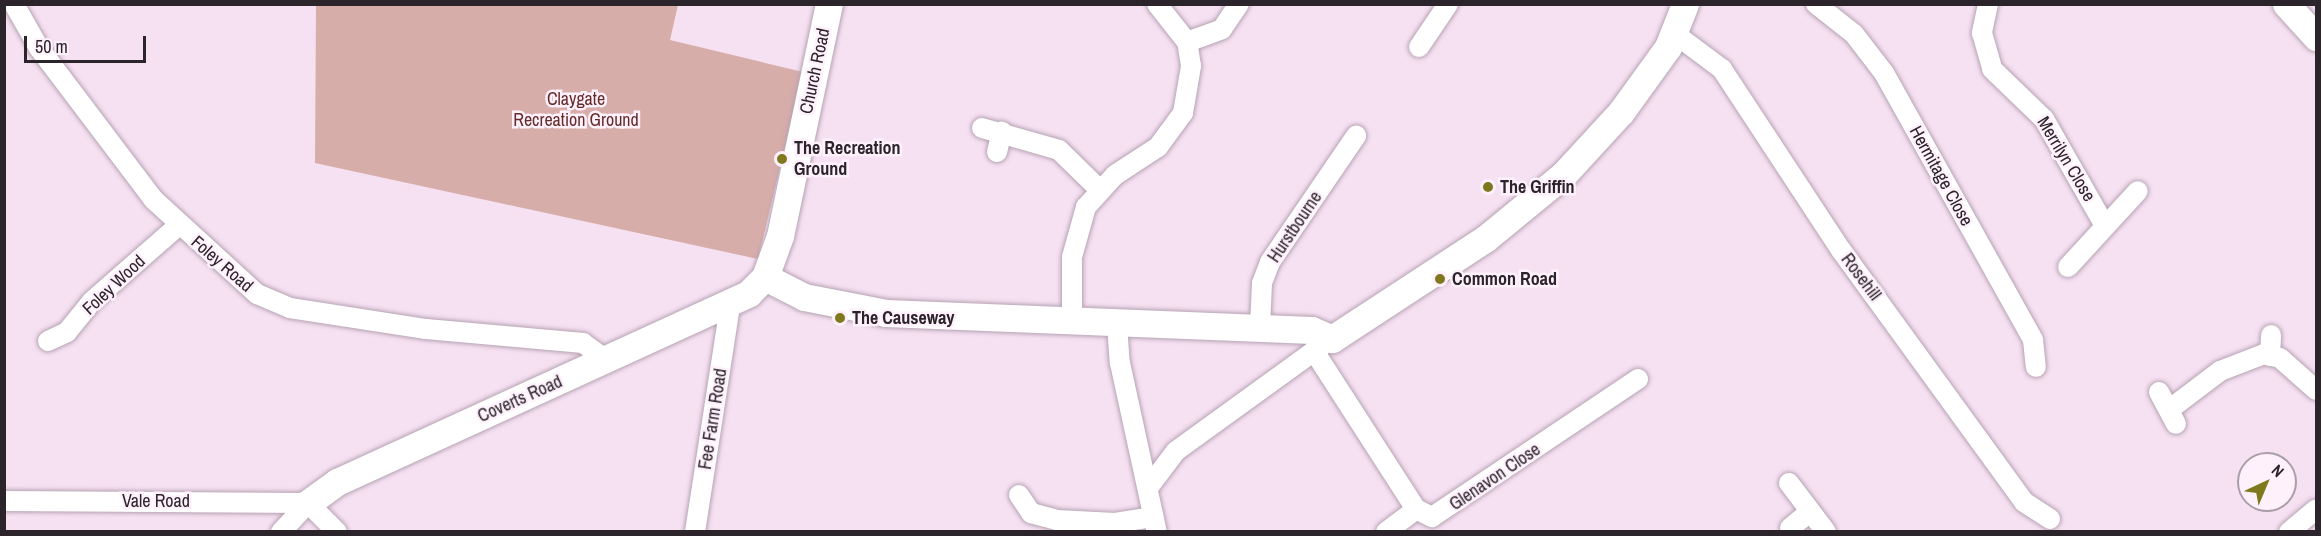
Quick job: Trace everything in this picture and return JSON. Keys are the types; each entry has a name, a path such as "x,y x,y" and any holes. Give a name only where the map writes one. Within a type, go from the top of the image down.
{"street":[{"name":"Foley Road","path":"14,4 99,131 179,225 236,280 290,308 426,329 583,343 606,360"},
{"name":"Church Road","path":"765,277 792,192 829,4"},
{"path":"1072,322 1076,231 1099,189 1171,134 1189,89 1187,42 1157,4"},
{"path":"1187,42 1222,29 1239,4"},
{"path":"1419,47 1448,4"},
{"path":"1148,488 1176,451 1323,345 1485,239 1564,174 1620,112 1676,34 1685,4"},
{"name":"Hermitage Close","path":"1816,4 1854,34 1884,74 2033,340 2036,367"},
{"name":"Merrilyn Close","path":"1988,4 1982,33 1992,69 2053,132 2105,226"},
{"path":"2286,4 2316,37"},
{"name":"Rosehill","path":"1676,34 1722,69 1841,250 2024,502 2050,519"},
{"path":"982,128 1059,150 1099,189"},
{"path":"997,152 1002,132"},
{"name":"Hurstbourne","path":"1260,327 1262,283 1270,262 1356,136"},
{"name":"Merrilyn Close","path":"2068,267 2138,191"},
{"name":"Foley Wood","path":"48,341 67,332 91,302 179,225"},
{"name":"Coverts Road","path":"280,531 308,502 337,482 730,306 765,277"},
{"path":"765,277 841,307 1072,322 1312,330 1323,345 1416,509 1386,531"},
{"name":"Fee Farm Road","path":"695,531 730,306"},
{"path":"1019,495 1031,513 1057,520 1155,524 1120,363 1117,324"},
{"path":"2270,356 2271,335"},
{"path":"2159,392 2174,417 2220,371 2270,356 2302,373 2316,390"},
{"name":"Glenavon Close","path":"1416,509 1431,517 1441,514 1638,379"},
{"path":"1790,483 1826,531"},
{"name":"Vale Road","path":"4,501 308,502"},
{"path":"308,502 337,531"},
{"path":"2289,531 2316,509"},
{"path":"1790,528 1810,512"}],"green space":[{"name":"Claygate Recreation Ground","path":"316,5 678,5 670,40 803,72 758,259 315,163"}],"place":[{"name":"The Recreation Ground","path":"782,159"},
{"name":"The Griffin","path":"1488,187"},
{"name":"Common Road","path":"1440,279"},
{"name":"The Causeway","path":"840,318"}]}
